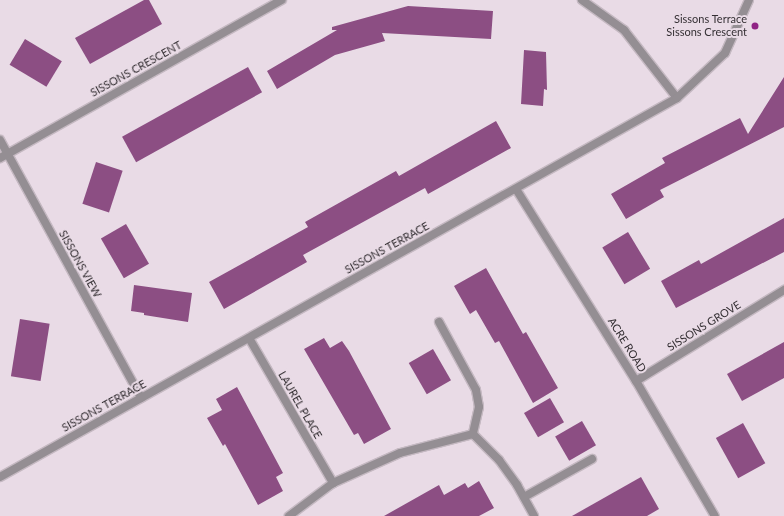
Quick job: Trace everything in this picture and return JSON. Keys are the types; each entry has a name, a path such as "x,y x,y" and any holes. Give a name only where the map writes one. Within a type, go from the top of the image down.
{"street":[{"name":"SISSONS CRESCENT","path":"4,156 282,0"},
{"path":"582,0 624,30 677,98"},
{"name":"SISSONS TERRACE","path":"0,478 677,98 725,53 749,0"},
{"name":"SISSONS VIEW","path":"0,140 4,156 141,398"},
{"name":"ACRE ROAD","path":"516,188 636,381 715,516"},
{"name":"SISSONS GROVE","path":"636,381 784,290"},
{"path":"439,322 476,390 479,407 473,434"},
{"name":"LAUREL PLACE","path":"249,338 333,482"},
{"path":"289,516 333,482 400,453 473,434"},
{"path":"473,434 499,460 524,497 534,516"},
{"path":"524,497 592,459"}],"building":[{"path":"144,0 149,0 162,24 90,64 75,38"},
{"path":"408,6 493,11 491,39 382,33 385,41 335,55 277,89 267,71 337,30 332,30 332,27"},
{"path":"25,39 62,61 46,87 10,65"},
{"path":"524,50 546,52 547,90 544,89 543,106 521,104"},
{"path":"248,67 262,92 136,162 122,137"},
{"path":"784,77 784,127 660,190 664,197 626,219 611,194 665,163 662,158 740,118 748,134"},
{"path":"496,121 511,148 428,194 425,188 303,255 307,262 224,309 209,282 308,227 305,222 396,171 399,176"},
{"path":"96,162 123,171 109,212 82,204"},
{"path":"784,218 784,252 676,308 661,281 699,260 701,264"},
{"path":"126,224 149,264 124,278 101,238"},
{"path":"628,232 650,269 624,284 602,247"},
{"path":"486,268 523,334 526,332 558,388 533,403 499,341 495,343 476,310 470,314 454,286"},
{"path":"134,285 192,293 188,322 144,315 144,313 131,311"},
{"path":"20,319 50,324 41,381 11,376"},
{"path":"324,338 330,348 342,341 349,351 391,429 364,444 358,433 354,435 304,349"},
{"path":"784,342 784,378 742,401 727,374"},
{"path":"433,349 451,380 427,394 409,363"},
{"path":"237,387 283,473 276,477 283,491 258,505 225,444 223,446 207,418 222,410 216,399"},
{"path":"550,398 564,422 538,437 524,413"},
{"path":"582,421 596,445 569,461 555,436"},
{"path":"743,423 765,463 738,478 716,438"},
{"path":"641,477 659,509 647,516 572,516"},
{"path":"479,481 494,508 479,516 384,516 439,485 444,495 465,483 468,488"}],"place":[{"name":"Sissons Terrace Sissons Crescent","path":"755,26"}]}
